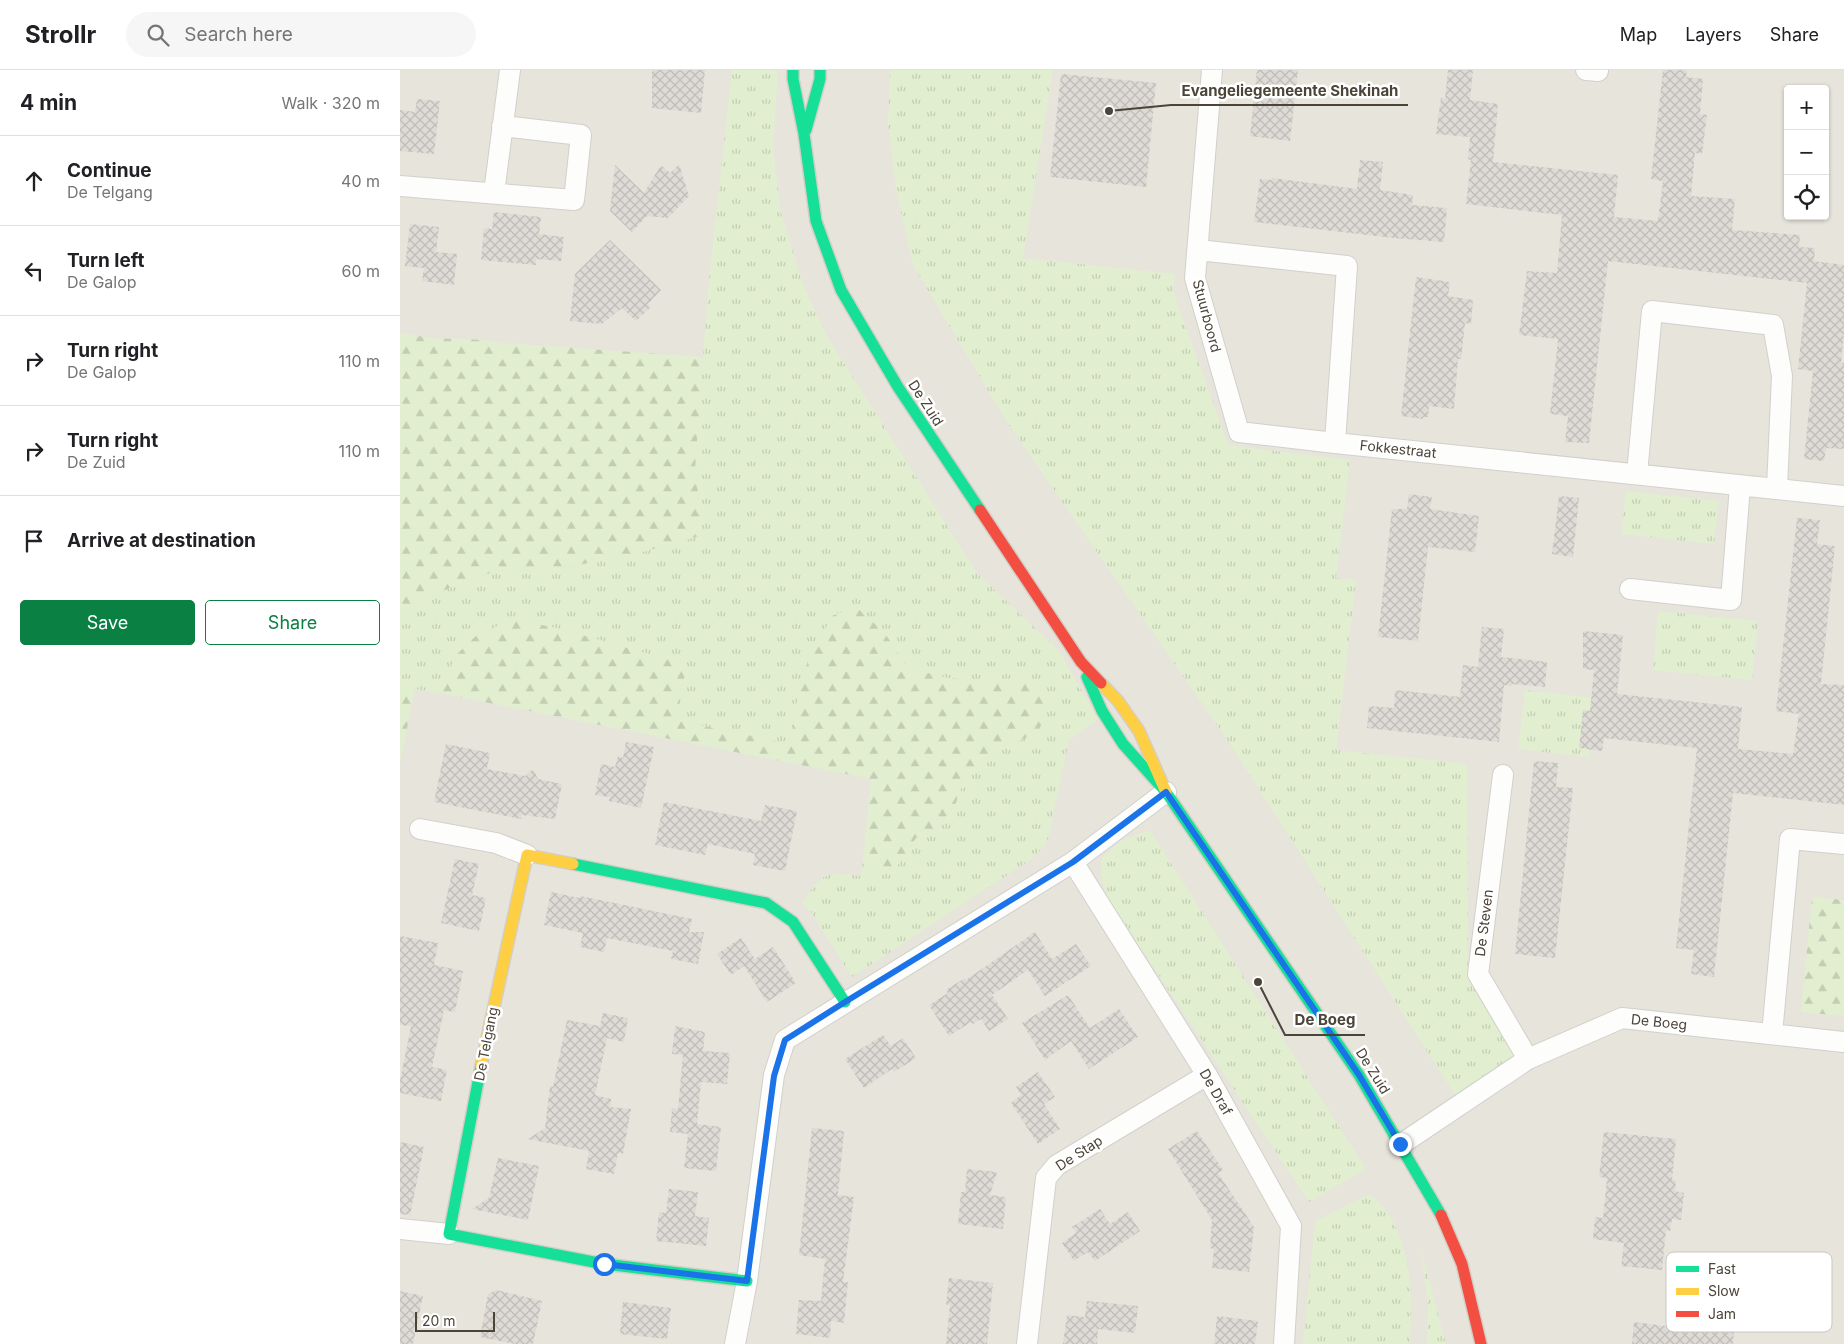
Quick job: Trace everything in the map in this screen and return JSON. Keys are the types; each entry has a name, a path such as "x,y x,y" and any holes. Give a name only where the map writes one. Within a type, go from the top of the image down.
{"street":[{"path":"494,193 510,70"},
{"name":"De Zuid","path":"794,70 793,79 804,134 816,221 841,290 898,387 1081,662 1118,701 1139,731 1166,792"},
{"name":"De Zuid","path":"804,134 820,80 820,70"},
{"name":"Stuurboord","path":"1212,70 1195,278 1239,432 1335,443"},
{"path":"1586,70 1598,70"},
{"path":"400,186 574,200 581,135 502,126"},
{"path":"1198,250 1347,266 1335,443"},
{"path":"1637,474 1652,311 1773,326 1782,376 1777,488"},
{"name":"Fokkestraat","path":"1335,443 1844,496"},
{"path":"1630,589 1731,600 1740,486"},
{"name":"De Zuid","path":"1081,662 1102,711 1122,744 1166,792 1359,1075 1440,1212 1462,1264 1480,1342"},
{"name":"De Steven","path":"1503,775 1478,974 1528,1060"},
{"path":"735,1344 747,1281 774,1076 785,1040 1073,862 1166,792"},
{"path":"420,829 496,843 527,855 766,904 793,922 845,1002"},
{"path":"1772,1034 1790,839 1844,844"},
{"name":"De Telgang","path":"449,1234 488,1032 527,855"},
{"name":"De Draf","path":"1073,862 1206,1076 1290,1226 1284,1344"},
{"name":"De Boeg","path":"1400,1144 1528,1060 1622,1018 1844,1042"},
{"name":"De Stap","path":"1027,1344 1046,1178 1057,1165 1206,1076"},
{"path":"400,1229 449,1234 604,1264 747,1281"}],"shaded area":[{"path":"400,70 1844,70 1844,1344 400,1344"}],"green space":[{"path":"732,70 778,70 773,149 781,213 803,284 825,333 977,573 1059,651 1098,719 1069,740 1047,844 1030,860 852,977 811,912 802,904 819,881 825,877 839,874 860,876 862,868 882,872 897,866 916,838 939,827 955,805 965,778 999,747 1024,739 1034,683 947,678 908,668 884,633 801,676 790,744 674,720 687,665 561,629 514,619 477,635 456,655 439,693 400,686 400,616 434,594 495,571 569,567 646,551 703,535 695,468 708,289"},
{"path":"890,70 1053,70 1023,258 1175,274 1173,291 1228,445 1350,460 1336,578 1356,580 1336,750 1467,764 1468,964 1520,1056 1457,1098 1230,744 1007,422 913,265 896,189 888,125"},
{"path":"400,333 430,338 485,340 703,357 695,468 703,535 646,551 569,567 495,571 434,594 400,616"},
{"path":"1626,491 1719,501 1714,544 1621,534"},
{"path":"855,606 884,632 908,668 947,678 1034,683 1044,695 1046,722 1024,739 999,747 965,778 955,805 938,827 916,838 897,866 882,872 862,868 871,779 439,693 456,655 477,635 514,619 561,629 687,665 675,720 790,744 801,676 832,616"},
{"path":"1658,611 1758,621 1752,680 1653,670"},
{"path":"400,686 415,688 400,764"},
{"path":"1525,690 1596,698 1589,757 1518,749"},
{"path":"1146,831 1151,832 1366,1169 1309,1202 1109,900 1102,883 1102,858 1121,841"},
{"path":"1812,897 1844,900 1844,1016 1801,1012"},
{"path":"1370,1194 1384,1208 1395,1225 1406,1258 1411,1293 1409,1344 1303,1344 1315,1221"},
{"path":"1421,1251 1446,1344 1427,1344 1428,1303"}],"building":[{"path":"652,70 705,70 701,113 652,108"},
{"path":"1257,70 1298,70 1290,141 1250,136"},
{"path":"1448,70 1473,70 1470,100 1498,104 1493,162 1618,175 1614,217 1658,221 1663,181 1651,179 1663,70 1687,70 1686,77 1703,79 1700,114 1707,115 1702,154 1695,153 1691,196 1735,199 1732,230 1800,235 1799,247 1815,248 1814,261 1844,265 1844,333 1841,363 1844,363 1844,449 1826,448 1824,461 1804,459 1813,371 1798,369 1807,283 1608,261 1589,443 1565,442 1568,416 1550,414 1558,339 1519,335 1527,271 1557,273 1562,215 1466,204 1471,160 1468,159 1470,137 1436,134 1441,98 1445,99"},
{"path":"1061,74 1156,83 1146,187 1050,177"},
{"path":"417,99 440,101 434,154 400,151 400,110 415,112"},
{"path":"1360,160 1383,162 1380,190 1413,195 1412,205 1447,208 1444,242 1254,222 1260,179 1272,180 1272,178 1357,189"},
{"path":"679,164 689,196 668,218 647,216 632,232 610,211 615,165 644,193 661,165 670,173"},
{"path":"494,212 541,217 539,234 564,237 561,261 536,259 536,265 481,260 484,228 492,229"},
{"path":"410,224 439,227 436,252 457,254 454,285 422,281 424,268 405,266"},
{"path":"610,240 661,290 648,304 651,307 636,321 622,308 602,324 570,321 575,274"},
{"path":"1416,277 1450,282 1448,296 1473,300 1471,324 1465,323 1461,359 1458,359 1454,409 1429,406 1428,417 1423,417 1423,419 1401,416"},
{"path":"1409,494 1432,497 1430,509 1479,516 1475,552 1428,547 1418,641 1378,637 1392,509 1407,509"},
{"path":"1559,496 1579,498 1573,557 1552,554"},
{"path":"1797,518 1820,520 1817,544 1835,546 1821,684 1844,685 1844,805 1733,793 1714,977 1691,974 1694,950 1676,948 1697,748 1604,738 1602,751 1579,748 1583,710 1590,711 1594,670 1583,669 1583,631 1623,635 1617,694 1742,707 1738,749 1793,754 1799,714 1776,711"},
{"path":"1482,627 1504,629 1501,657 1547,662 1545,687 1504,685 1499,742 1367,728 1369,706 1394,708 1395,690 1460,697 1463,665 1478,667"},
{"path":"626,742 654,747 641,808 609,801 610,797 595,795 601,764 615,767 618,756 623,758"},
{"path":"446,744 490,753 487,769 525,776 533,769 538,779 562,784 555,819 522,815 521,819 434,802"},
{"path":"1534,761 1558,763 1556,787 1573,788 1555,958 1515,954"},
{"path":"664,802 761,821 765,805 797,811 785,871 753,865 755,854 708,844 705,855 655,845"},
{"path":"455,859 479,864 472,895 486,898 479,931 441,923"},
{"path":"551,892 580,898 580,896 692,919 689,932 704,932 698,964 671,959 673,951 607,938 604,952 580,947 583,933 544,925"},
{"path":"1035,932 1052,959 1076,944 1091,966 1045,996 1028,970 992,995 1008,1019 989,1031 981,1019 973,1024 971,1022 949,1036 929,1005 948,993 946,990 965,978 966,980"},
{"path":"400,936 438,943 434,965 463,971 455,1012 444,1010 432,1067 447,1070 441,1101 400,1093 400,1081 411,1026 400,1025"},
{"path":"741,938 755,959 773,947 796,983 767,1002 744,966 731,975 717,954"},
{"path":"1068,995 1090,1028 1119,1009 1138,1037 1089,1069 1071,1041 1045,1060 1022,1023"},
{"path":"603,1013 628,1018 624,1042 607,1038 595,1095 611,1099 610,1107 631,1109 623,1154 618,1153 614,1174 586,1169 589,1151 528,1139 545,1128 550,1086 553,1087 567,1020 600,1026"},
{"path":"675,1026 705,1032 703,1051 730,1053 727,1084 701,1082 697,1124 721,1127 716,1171 684,1168 688,1134 670,1132 672,1108 678,1109 683,1055 672,1054"},
{"path":"883,1035 891,1046 903,1038 916,1058 894,1072 892,1069 864,1088 845,1059"},
{"path":"1038,1072 1055,1097 1044,1104 1060,1129 1038,1144 1011,1103 1021,1095 1016,1087"},
{"path":"812,1128 844,1131 838,1195 854,1197 843,1282 848,1282 844,1323 831,1321 830,1338 796,1334 799,1300 821,1301 825,1259 799,1255"},
{"path":"1197,1131 1223,1170 1218,1173 1254,1227 1249,1272 1212,1268 1214,1249 1210,1248 1212,1220 1168,1149"},
{"path":"1604,1132 1676,1139 1672,1180 1676,1180 1675,1191 1684,1193 1681,1220 1672,1219 1670,1231 1666,1230 1662,1270 1621,1266 1624,1243 1593,1239 1595,1217 1603,1218 1607,1178 1599,1177"},
{"path":"400,1142 424,1147 410,1215 400,1214"},
{"path":"498,1158 539,1166 528,1220 472,1209 489,1198"},
{"path":"967,1169 997,1172 990,1195 1006,1197 1003,1229 958,1224 961,1192 965,1192"},
{"path":"669,1189 698,1192 695,1216 709,1218 706,1246 656,1241 659,1212 666,1213"},
{"path":"1100,1209 1110,1224 1128,1212 1140,1231 1095,1261 1088,1252 1074,1261 1062,1243 1076,1233 1072,1227"},
{"path":"949,1278 993,1283 987,1344 946,1344 950,1305 946,1305"},
{"path":"496,1290 542,1301 533,1344 515,1344 480,1337 488,1294"},
{"path":"400,1291 423,1296 413,1344 400,1344"},
{"path":"1087,1301 1138,1306 1135,1333 1098,1329 1097,1344 1063,1344 1067,1315 1085,1317"},
{"path":"623,1302 671,1308 667,1339 620,1334"},
{"path":"1217,1316 1258,1321 1255,1344 1214,1344"},
{"path":"1634,1322 1666,1326 1666,1332 1734,1332 1733,1344 1632,1344"}],"traffic: fast":[{"path":"793,70 816,221 841,290 898,387 980,510"},
{"path":"806,130 820,79 820,70"},
{"path":"1087,677 1102,711 1123,744 1166,792 1359,1075 1441,1215"},
{"path":"573,864 766,903 793,922 845,1002"},
{"path":"481,1066 449,1234 604,1264 747,1281"}],"traffic: slow":[{"path":"1101,683 1118,701 1139,731 1166,792"},
{"path":"481,1066 527,855 573,864"}],"traffic: jam":[{"path":"980,510 1081,662 1101,683"},
{"path":"1441,1215 1462,1264 1481,1344"}],"place":[{"name":"Evangeliegemeente Shekinah","path":"1109,111"},
{"name":"De Boeg","path":"1258,982"}],"route":[{"path":"604,1264 747,1281 774,1076 785,1040 1073,862 1166,792 1359,1075 1400,1144"}]}
